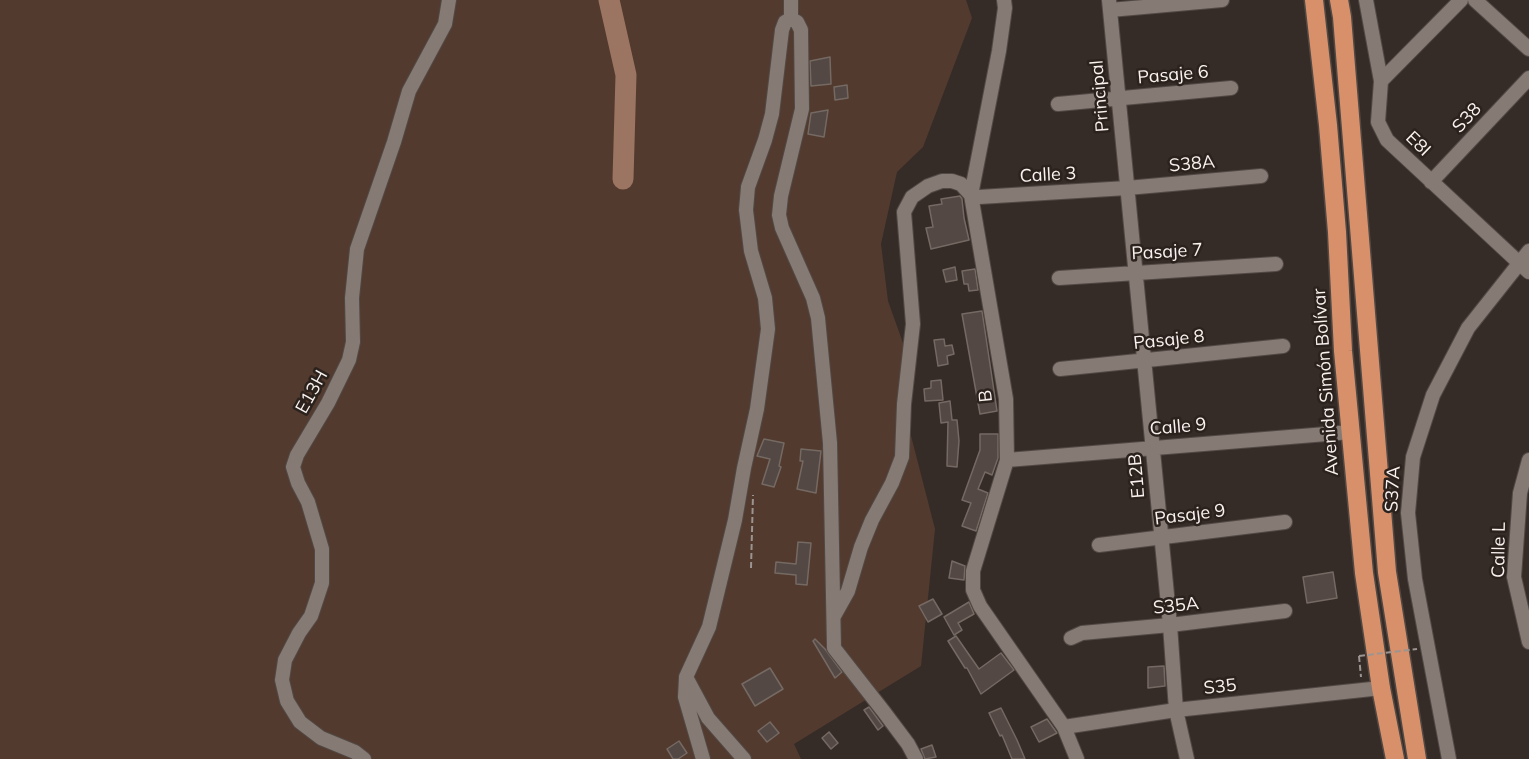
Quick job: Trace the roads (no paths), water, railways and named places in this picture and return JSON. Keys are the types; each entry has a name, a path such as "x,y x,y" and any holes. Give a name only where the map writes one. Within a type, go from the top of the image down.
{"highway":[{"name":"Avenida Simón Bolívar","path":"1314,0 1328,125 1350,432 1364,573 1381,688 1395,759"},
{"path":"1339,0 1387,572 1417,759"},
{"path":"1328,125 1336,167 1345,172 1353,167"}],"street":[{"name":"E13H","path":"364,759 355,752 321,738 300,722 287,701 282,680 285,660 311,616 322,583 322,549 308,502 293,467 297,454 328,403 349,360 352,342 351,298 357,249 409,91 445,24 449,0"},
{"path":"791,0 791,19"},
{"name":"B","path":"1004,0 999,51 971,195 1006,399 1007,460 973,571 973,590 980,606 1064,727 1077,759"},
{"path":"1109,5 1222,0"},
{"name":"E8I","path":"1366,0 1381,81 1378,122 1388,140 1524,267"},
{"path":"1381,81 1461,0"},
{"path":"1475,0 1529,49"},
{"name":"Principal","path":"1109,5 1127,188"},
{"path":"791,19 797,22 801,30 802,110 781,196 779,215 782,228 813,298 819,318 830,443 834,648 890,720 916,759"},
{"path":"703,759 685,697 686,677 709,627 733,531 757,409 768,329 765,298 751,251 746,210 748,186 772,114 782,30 785,22 791,19"},
{"name":"S38","path":"1431,182 1529,78"},
{"name":"Pasaje 6","path":"1058,104 1231,88"},
{"name":"S38A","path":"1127,188 1261,176"},
{"path":"834,616 848,591 861,547 902,457 904,404 913,324 904,212 912,197 928,186 942,181 962,184 971,195"},
{"name":"Calle 3","path":"971,195 979,197 1127,188"},
{"name":"E12B","path":"1127,188 1170,625 1176,710 1186,759"},
{"name":"S37A","path":"1449,759 1415,579 1408,513 1413,457 1433,395 1468,328 1524,267 1529,251"},
{"name":"Pasaje 7","path":"1059,278 1276,264"},
{"name":"Pasaje 8","path":"1060,369 1283,346"},
{"name":"Calle 9","path":"1007,460 1350,432"},
{"name":"Calle L","path":"1529,460 1520,493 1514,577 1529,642"},
{"name":"Pasaje 9","path":"1099,545 1285,522"},
{"name":"S35A","path":"1071,638 1082,633 1285,611"},
{"path":"686,677 708,718 744,759"},
{"name":"S35","path":"1064,727 1176,710 1381,688"}],"waterway":[{"path":"609,0 626,75 623,179"}]}
